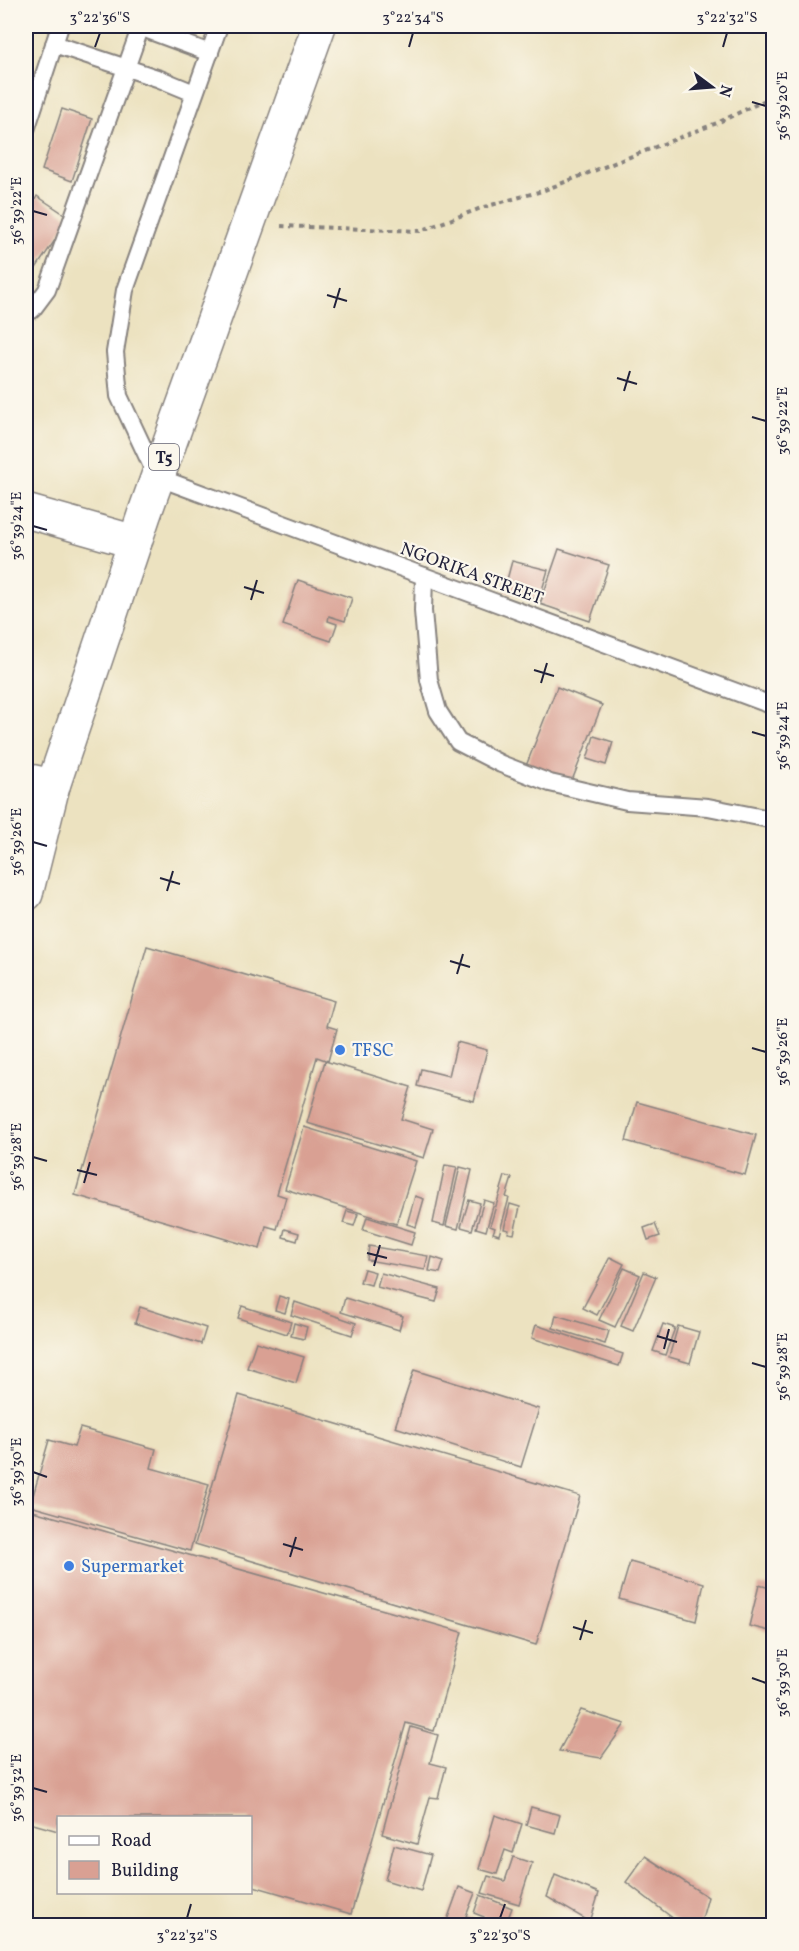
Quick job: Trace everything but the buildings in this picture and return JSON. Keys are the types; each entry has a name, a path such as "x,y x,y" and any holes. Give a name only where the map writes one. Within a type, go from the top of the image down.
{"main road":[{"name":"T5","path":"26,894 36,847 39,783 135,542 320,26"},
{"path":"26,511 135,542"}],"lane":[{"path":"26,130 60,26"},
{"path":"26,311 32,310 46,290 139,26 210,53"},
{"path":"157,477 119,396 115,352 125,290 219,26"},
{"path":"54,44 194,93"},
{"name":"NGORIKA STREET","path":"157,477 774,706"},
{"path":"424,576 423,611 429,680 438,711 458,742 501,764 550,783 627,801 708,807 774,820"}],"path":[{"path":"248,225 420,231 484,207 542,191 717,123 774,96"}],"place":[{"name":"TFSC","path":"340,1050"},
{"name":"Supermarket","path":"69,1566"}]}
